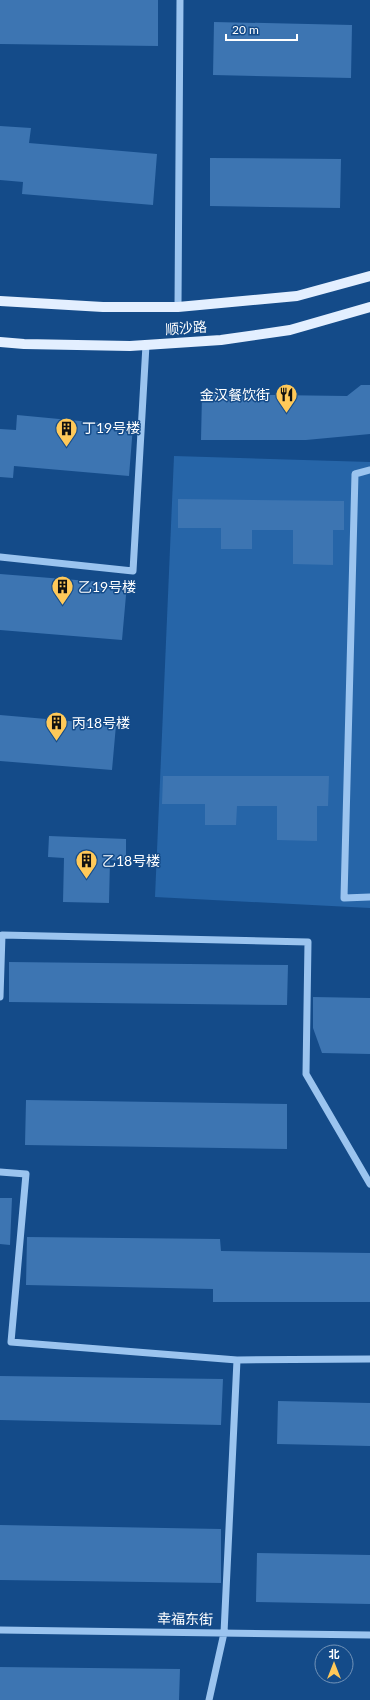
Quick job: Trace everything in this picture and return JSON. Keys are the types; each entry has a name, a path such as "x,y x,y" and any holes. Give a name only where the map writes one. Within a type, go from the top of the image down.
{"main road":[{"name":"顺沙路","path":"0,301 103,307 178,307 297,296 370,276"},
{"name":"顺沙路","path":"0,342 54,345 130,346 220,340 290,330 370,307"}],"street":[{"path":"178,307 180,0"},
{"path":"0,557 133,571 146,345"},
{"path":"370,470 355,474 344,898 370,897"},
{"path":"0,997 2,935 308,942 306,1074 370,1184"},
{"path":"0,1172 26,1174 11,1342 237,1360 370,1359"},
{"path":"209,1700 224,1633 237,1360"},
{"name":"幸福东街","path":"0,1630 370,1635"}],"shaded area":[{"path":"174,456 370,462 370,908 155,897"}],"building":[{"path":"0,0 158,0 158,46 0,44"},
{"path":"214,22 352,25 351,78 213,75"},
{"path":"0,126 31,128 29,143 157,154 153,205 22,194 23,182 0,180"},
{"path":"210,158 341,159 340,208 210,206"},
{"name":"金汉餐饮街","path":"361,385 370,385 370,434 306,440 201,440 202,394 347,396"},
{"name":"丁19号楼","path":"17,415 133,426 129,476 14,466 13,478 0,477 0,429 16,430"},
{"path":"178,499 344,501 344,530 333,530 333,565 293,564 293,530 252,530 252,549 221,549 221,528 178,528"},
{"name":"乙19号楼","path":"0,574 127,584 122,640 0,630"},
{"name":"丙18号楼","path":"0,715 116,725 112,770 0,761"},
{"path":"163,776 329,776 328,806 317,806 317,841 277,840 277,806 237,806 236,825 205,825 205,804 162,804"},
{"name":"乙18号楼","path":"49,836 126,839 126,861 110,860 109,903 63,902 64,858 48,857"},
{"path":"9,962 288,965 287,1005 9,1002"},
{"path":"313,997 370,998 370,1054 322,1053 313,1028"},
{"path":"26,1100 287,1104 287,1149 25,1145"},
{"path":"0,1198 12,1198 10,1245 0,1244"},
{"path":"27,1237 220,1239 221,1251 370,1253 370,1302 213,1302 213,1289 26,1285"},
{"path":"0,1376 223,1379 221,1425 0,1420"},
{"path":"278,1401 370,1403 370,1446 277,1444"},
{"path":"0,1525 221,1529 221,1583 0,1580"},
{"path":"257,1553 370,1555 370,1604 256,1602"},
{"path":"0,1667 180,1669 179,1700 0,1700"}],"place":[{"name":"金汉餐饮街","path":"286,414"},
{"name":"丁19号楼","path":"66,448"},
{"name":"乙19号楼","path":"63,606"},
{"name":"丙18号楼","path":"57,742"},
{"name":"乙18号楼","path":"86,880"}]}
